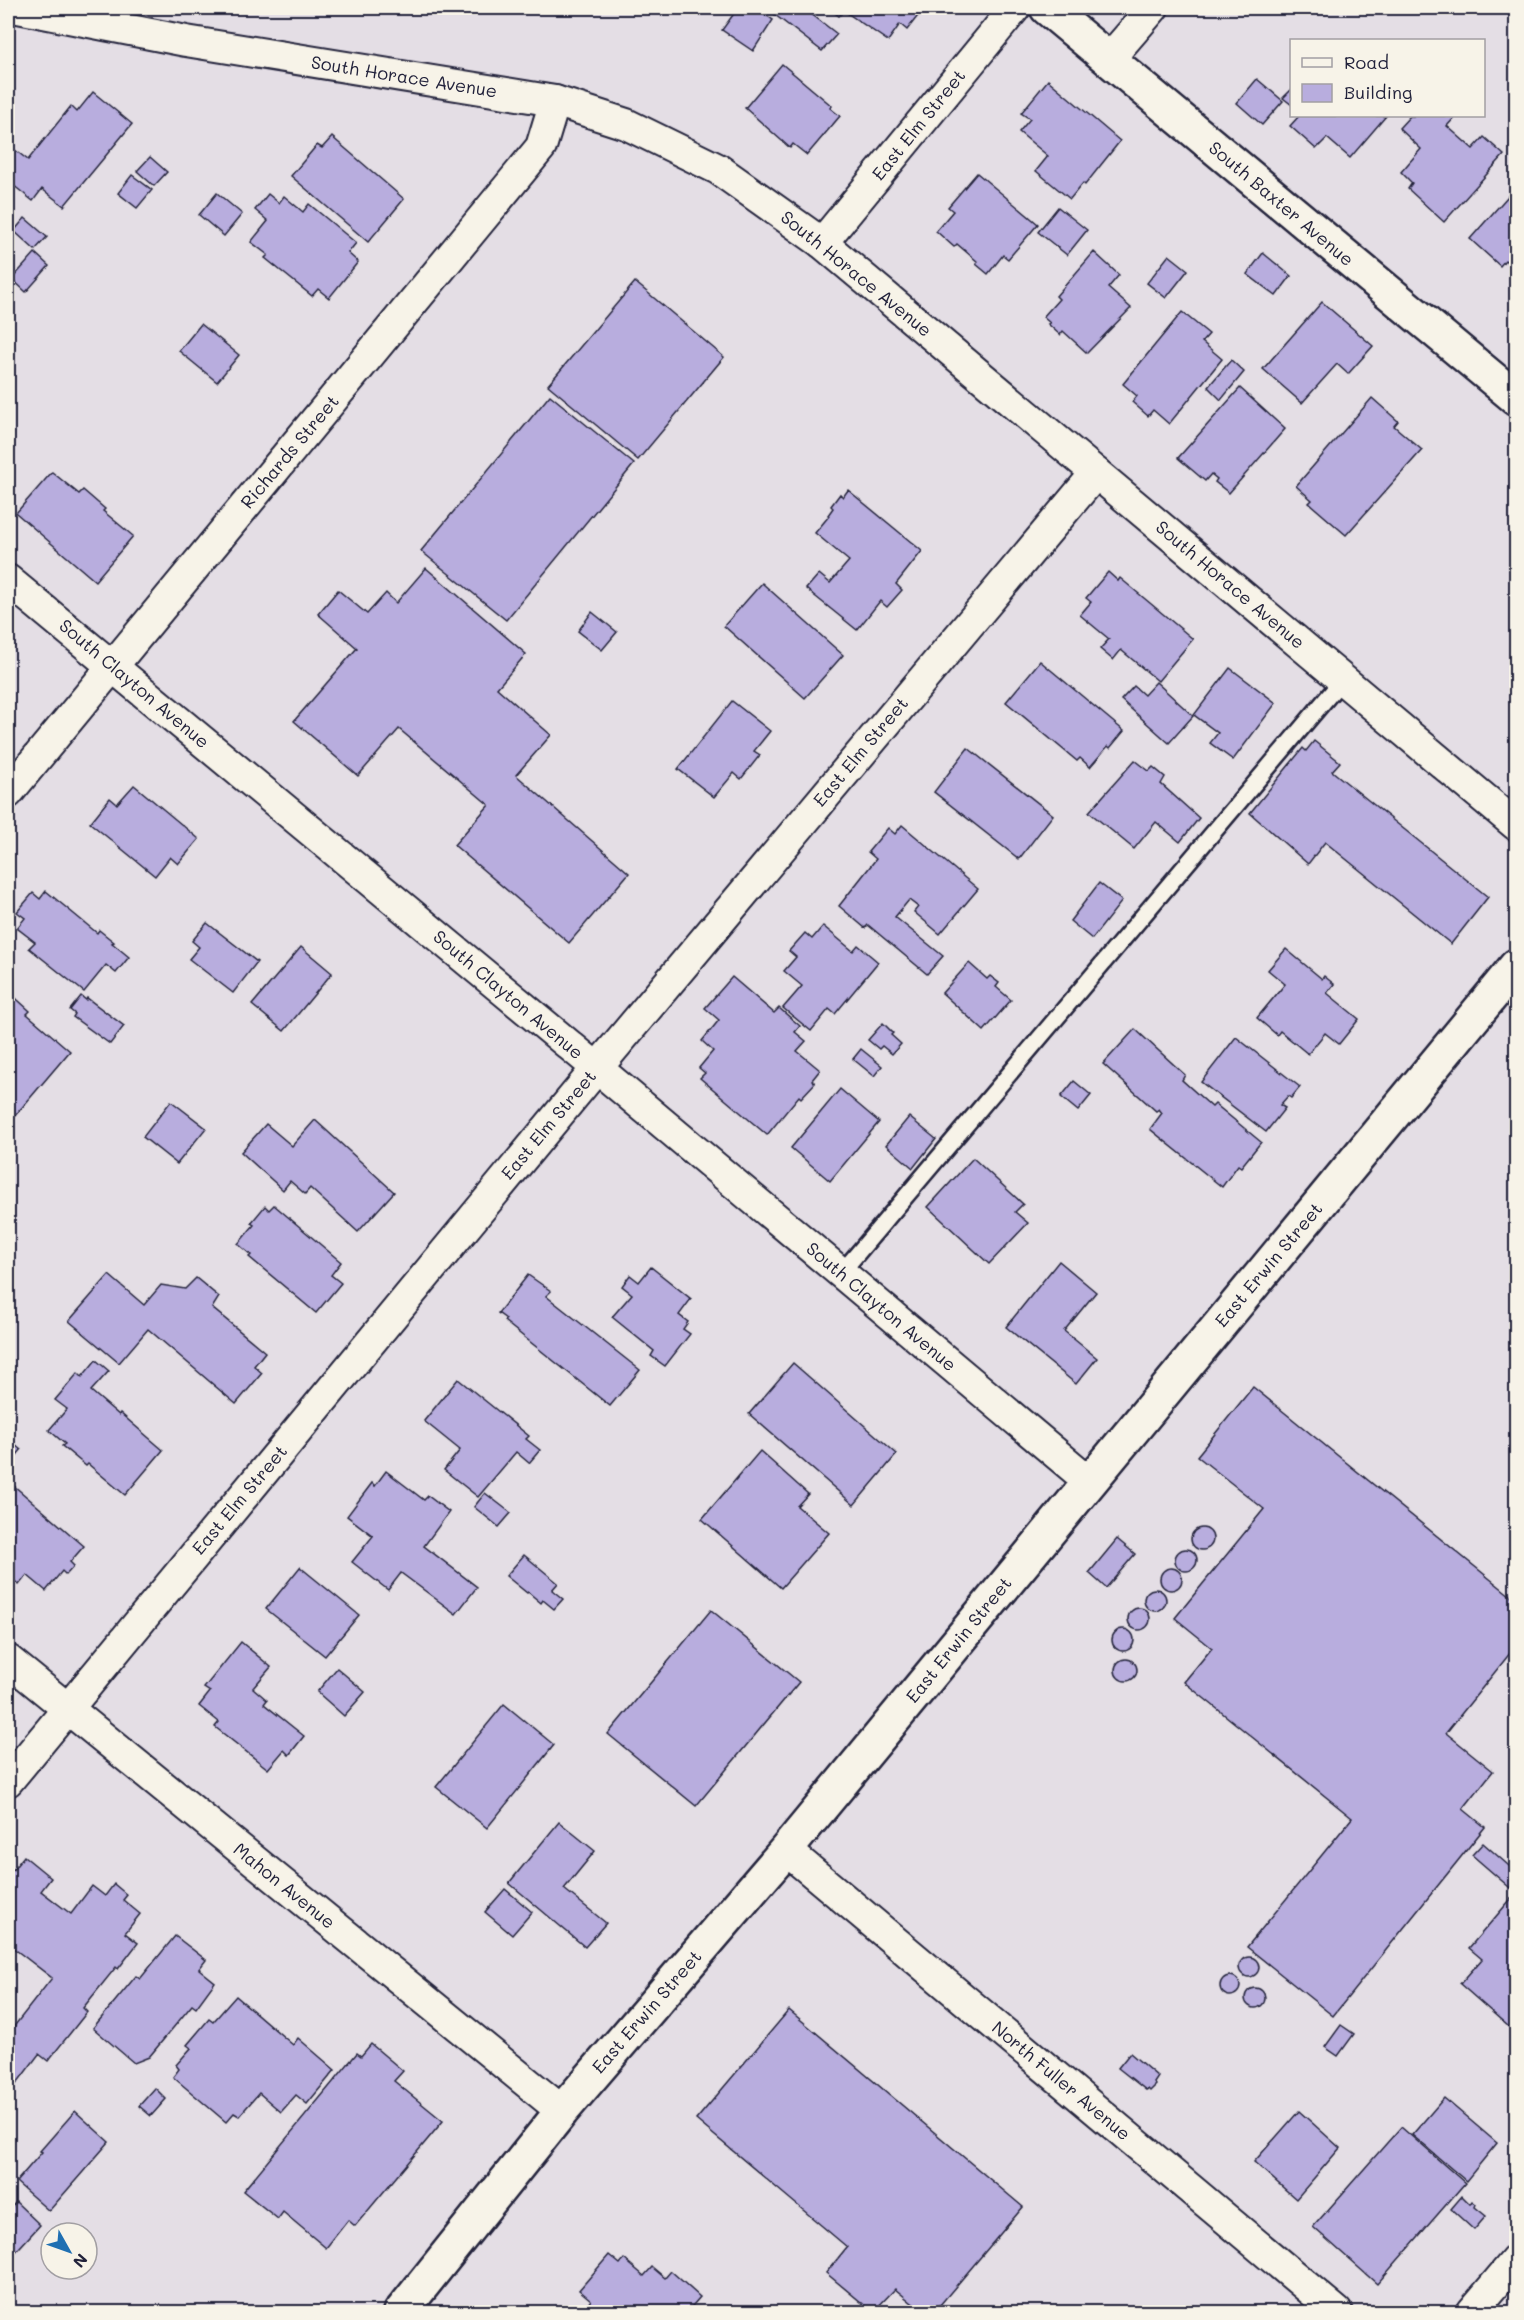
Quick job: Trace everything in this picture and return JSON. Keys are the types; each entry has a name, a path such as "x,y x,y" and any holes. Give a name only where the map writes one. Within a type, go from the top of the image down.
{"main road":[{"name":"South Baxter Avenue","path":"1047,8 1516,398"},
{"name":"East Erwin Street","path":"401,2313 562,2111 786,1850 1516,966"}],"street":[{"name":"South Horace Avenue","path":"18,8 186,42 555,101 626,124 718,169 822,243 1516,825"},
{"name":"East Elm Street","path":"822,243 1015,8"},
{"path":"1108,60 1153,8"},
{"name":"Richards Street","path":"8,793 541,147 555,101"},
{"name":"East Elm Street","path":"8,1781 597,1068 1096,473"},
{"name":"South Clayton Avenue","path":"8,580 597,1068 1090,1482"},
{"name":"Mahon Avenue","path":"8,1660 66,1710 562,2111"},
{"name":"North Fuller Avenue","path":"786,1850 1337,2313"},
{"path":"1472,2313 1516,2260"}],"lane":[{"path":"841,1273 1343,680"}],"building":[{"path":"738,8 756,8 773,20 753,51 722,30"},
{"path":"766,8 799,8 805,12 806,10 837,34 822,51"},
{"path":"828,8 924,8 907,30 900,24 888,41 844,11 839,16"},
{"path":"782,64 832,106 830,108 840,116 807,155 793,144 790,148 745,108"},
{"path":"1257,79 1283,101 1262,125 1237,103"},
{"path":"1048,80 1120,141 1085,185 1083,183 1070,199 1036,171 1048,156 1019,132 1030,119 1021,113"},
{"path":"1290,91 1290,103 1283,98"},
{"path":"93,92 132,124 64,206 42,189 33,201 8,181 8,159 15,150 28,160 71,106 77,112"},
{"path":"1298,117 1385,117 1350,158 1327,138 1316,149 1290,126"},
{"path":"1409,117 1455,117 1447,126 1473,149 1484,137 1504,155 1444,222 1408,189 1412,183 1401,172 1421,149 1399,128"},
{"path":"332,137 404,199 368,242 291,176 317,145 322,148"},
{"path":"150,157 167,172 154,186 137,171"},
{"path":"977,173 1038,224 1008,259 1003,255 988,274 957,244 954,247 936,231 953,211 948,207"},
{"path":"132,175 152,190 137,208 118,193"},
{"path":"1516,187 1516,270 1505,260 1500,266 1470,239"},
{"path":"217,193 242,214 224,236 199,215"},
{"path":"268,194 279,203 284,196 303,212 309,204 356,243 348,253 358,262 329,298 318,289 312,296 265,258 268,255 251,242 268,221 255,210"},
{"path":"1058,207 1087,230 1067,255 1038,232"},
{"path":"25,218 47,237 35,250 14,231"},
{"path":"1094,252 1119,275 1108,288 1131,308 1087,353 1063,331 1060,335 1043,317 1059,299 1056,296"},
{"path":"35,253 49,266 26,292 12,279"},
{"path":"1263,253 1291,276 1276,296 1247,274"},
{"path":"1169,255 1188,270 1166,298 1147,283"},
{"path":"635,282 724,357 638,460 548,385"},
{"path":"1322,302 1373,346 1348,374 1337,364 1302,403 1263,369"},
{"path":"1182,312 1209,334 1202,342 1222,359 1169,424 1153,410 1148,416 1132,402 1137,396 1123,384"},
{"path":"201,324 239,355 217,382 179,351"},
{"path":"1231,360 1244,372 1221,400 1208,387"},
{"path":"1240,388 1285,429 1229,493 1215,482 1217,479 1211,474 1205,481 1178,458"},
{"path":"550,395 634,464 506,620 421,551"},
{"path":"1372,398 1398,421 1394,426 1422,450 1346,535 1309,503 1312,500 1296,486"},
{"path":"52,472 79,494 83,490 105,509 103,511 133,536 95,581 16,513"},
{"path":"848,490 922,551 896,584 902,590 887,607 880,601 857,630 806,589 819,574 830,583 849,561 815,533 829,516 833,508 831,506 840,494 843,497"},
{"path":"426,568 526,654 497,688 551,735 516,775 629,873 569,943 454,845 489,805 399,729 358,776 294,721 357,648 318,614 338,590 367,614 386,593 396,603"},
{"path":"1108,572 1118,581 1120,578 1193,639 1158,681 1121,650 1113,660 1100,649 1109,639 1080,615 1091,602 1086,598"},
{"path":"762,583 843,655 805,698 724,626"},
{"path":"592,612 617,632 602,650 578,631"},
{"path":"1040,661 1124,731 1090,767 1080,758 1077,761 1006,702"},
{"path":"1230,668 1276,703 1233,760 1210,743 1218,733 1194,715"},
{"path":"1156,682 1193,716 1169,743 1121,700 1134,686 1144,695"},
{"path":"732,701 770,731 754,751 760,755 741,779 734,773 714,797 678,769"},
{"path":"1314,741 1340,762 1332,771 1488,897 1451,944 1325,842 1308,864 1250,813 1303,748 1306,751"},
{"path":"968,748 1053,815 1019,859 934,792"},
{"path":"1135,760 1149,771 1153,767 1165,777 1161,784 1199,818 1180,842 1156,822 1134,849 1089,812"},
{"path":"134,785 199,839 178,864 170,857 155,876 90,823 110,798 117,804"},
{"path":"902,825 978,889 940,934 914,912 918,907 909,900 895,917 943,956 927,974 868,925 865,928 839,906 876,859 868,852 888,828 895,834"},
{"path":"1099,883 1122,901 1092,939 1070,921"},
{"path":"46,891 97,933 99,930 129,957 116,973 106,965 84,992 29,948 35,942 17,928 25,918 17,912 33,893 40,899"},
{"path":"207,923 257,962 233,993 189,959 199,947 192,941"},
{"path":"823,926 853,951 858,945 878,962 835,1014 829,1009 811,1031 783,1008 802,986 784,971 796,957 789,951 805,933 812,939"},
{"path":"301,947 332,973 284,1031 252,1005"},
{"path":"1286,949 1322,979 1324,976 1334,984 1327,993 1359,1019 1339,1044 1325,1033 1308,1054 1280,1031 1277,1035 1257,1018 1285,984 1268,970"},
{"path":"969,963 987,979 990,976 999,983 996,987 1011,1000 984,1031 942,993"},
{"path":"732,977 774,1013 779,1008 800,1026 795,1032 806,1041 797,1051 820,1070 812,1080 815,1083 801,1098 799,1096 767,1135 700,1078 705,1073 699,1068 713,1051 702,1041 719,1020 705,1008"},
{"path":"8,991 30,1011 27,1014 70,1051 8,1124"},
{"path":"81,996 124,1026 110,1044 73,1017 75,1014 70,1010"},
{"path":"883,1023 901,1044 892,1054 882,1046 879,1049 868,1040"},
{"path":"1135,1029 1185,1075 1182,1080 1212,1107 1215,1104 1261,1142 1241,1167 1238,1165 1222,1187 1150,1129 1162,1113 1159,1109 1156,1111 1103,1064"},
{"path":"1236,1037 1300,1087 1291,1098 1288,1096 1280,1105 1285,1108 1266,1132 1201,1082"},
{"path":"861,1049 882,1066 874,1076 853,1059"},
{"path":"1074,1081 1091,1095 1078,1111 1061,1097"},
{"path":"840,1089 879,1122 830,1181 791,1148"},
{"path":"171,1101 206,1128 177,1164 143,1137"},
{"path":"909,1117 936,1139 913,1168 886,1145"},
{"path":"315,1120 394,1192 358,1232 310,1188 305,1194 290,1181 283,1190 241,1152 266,1124 292,1146"},
{"path":"973,1158 1023,1204 1015,1212 1028,1223 989,1264 928,1207"},
{"path":"274,1205 341,1262 331,1275 341,1283 316,1313 249,1257 251,1255 238,1244 254,1225 251,1223 265,1206 269,1210"},
{"path":"1059,1261 1096,1292 1064,1331 1097,1358 1076,1384 1006,1327"},
{"path":"651,1267 691,1299 679,1315 688,1322 683,1329 690,1334 665,1366 651,1356 654,1351 612,1317 632,1294 622,1286 630,1275 639,1282"},
{"path":"109,1275 144,1305 161,1285 185,1289 196,1278 219,1297 212,1308 265,1352 254,1366 262,1373 236,1404 148,1329 119,1363 69,1321"},
{"path":"528,1275 551,1291 546,1296 640,1370 610,1406 504,1321 506,1319 498,1313"},
{"path":"96,1360 109,1371 91,1391 163,1450 125,1495 62,1446 65,1444 49,1430 67,1409 55,1400 78,1373 82,1377"},
{"path":"793,1363 897,1454 854,1505 749,1414"},
{"path":"458,1379 529,1436 526,1439 540,1450 529,1463 516,1452 478,1497 444,1470 460,1450 424,1421"},
{"path":"1253,1387 1516,1600 1516,1656 1511,1652 1446,1733 1493,1771 1463,1809 1485,1827 1333,2016 1247,1947 1352,1818 1184,1682 1212,1648 1175,1618 1264,1509 1197,1456"},
{"path":"8,1439 21,1450 8,1466"},
{"path":"760,1451 808,1494 797,1506 829,1533 781,1588 702,1519"},
{"path":"386,1471 424,1500 428,1496 449,1512 424,1546 477,1587 456,1614 401,1573 388,1590 352,1562 373,1536 347,1516 372,1483 375,1486"},
{"path":"13,1485 84,1546 70,1562 74,1566 66,1575 62,1571 46,1591 27,1575 19,1585 8,1575 8,1486 10,1488"},
{"path":"485,1493 511,1513 499,1527 474,1507"},
{"path":"1202,1528 1210,1531 1213,1539 1210,1547 1202,1550 1194,1547 1191,1539 1194,1531"},
{"path":"1117,1539 1135,1554 1106,1588 1089,1573"},
{"path":"1186,1549 1194,1552 1197,1560 1194,1568 1186,1571 1178,1568 1175,1560 1178,1552"},
{"path":"524,1555 558,1583 552,1590 563,1599 554,1609 543,1600 541,1603 506,1576"},
{"path":"300,1567 359,1615 325,1656 266,1609"},
{"path":"1171,1568 1179,1571 1182,1579 1179,1587 1171,1590 1163,1587 1160,1579 1163,1571"},
{"path":"1155,1589 1163,1592 1166,1600 1163,1608 1155,1611 1147,1608 1144,1600 1147,1592"},
{"path":"1139,1608 1147,1611 1150,1619 1147,1627 1139,1630 1131,1627 1128,1619 1131,1611"},
{"path":"711,1610 799,1682 696,1806 608,1734"},
{"path":"1123,1629 1131,1632 1134,1640 1131,1648 1123,1651 1115,1648 1112,1640 1115,1632"},
{"path":"241,1642 271,1667 253,1688 267,1700 264,1704 304,1736 289,1755 284,1750 268,1769 215,1727 219,1722 199,1706 210,1692 204,1688"},
{"path":"1126,1659 1134,1662 1137,1670 1134,1678 1126,1681 1118,1678 1115,1670 1118,1662"},
{"path":"337,1668 365,1692 344,1716 317,1692"},
{"path":"504,1704 554,1745 487,1828 436,1787"},
{"path":"559,1822 595,1851 564,1889 606,1923 585,1947 509,1883"},
{"path":"1483,1843 1516,1872 1516,1893 1472,1855"},
{"path":"24,1856 51,1878 41,1891 71,1914 92,1886 105,1896 114,1884 127,1895 123,1900 140,1914 125,1933 138,1943 83,2008 87,2012 48,2061 39,2054 8,2095 8,2034 52,1978 8,1944 8,1876"},
{"path":"505,1889 532,1912 512,1935 485,1912"},
{"path":"1516,1893 1516,2033 1460,1984 1482,1959 1469,1948"},
{"path":"175,1936 206,1960 199,1969 215,1982 196,2008 192,2005 149,2057 134,2063 93,2028 136,1976 140,1979"},
{"path":"1245,1957 1253,1957 1259,1963 1259,1971 1253,1977 1245,1977 1239,1971 1239,1963"},
{"path":"1226,1976 1234,1976 1240,1982 1240,1990 1234,1996 1226,1996 1220,1990 1220,1982"},
{"path":"1251,1988 1259,1988 1265,1994 1265,2002 1259,2008 1251,2008 1245,2002 1245,1994"},
{"path":"236,1996 293,2045 298,2038 335,2070 307,2104 296,2095 281,2112 259,2093 239,2116 234,2113 226,2122 173,2077 179,2069 176,2065 191,2048 187,2045 209,2019 213,2022"},
{"path":"789,2010 1023,2207 934,2312 923,2312 895,2289 873,2312 826,2273 847,2247 696,2120"},
{"path":"1341,2025 1354,2034 1338,2056 1325,2047"},
{"path":"371,2044 403,2071 394,2081 443,2121 355,2226 348,2220 326,2248 283,2212 278,2219 243,2191 357,2053 361,2056"},
{"path":"1130,2053 1158,2077 1154,2083 1156,2085 1150,2091 1118,2068"},
{"path":"155,2088 166,2099 151,2116 139,2106"},
{"path":"1444,2098 1497,2143 1466,2181 1412,2135"},
{"path":"75,2111 109,2142 49,2211 16,2182"},
{"path":"1299,2111 1340,2148 1296,2199 1254,2162"},
{"path":"1401,2127 1465,2183 1377,2284 1313,2227"},
{"path":"1462,2196 1470,2204 1472,2201 1476,2204 1475,2207 1486,2216 1474,2230 1451,2209"},
{"path":"16,2202 39,2224 9,2259 8,2211"},
{"path":"609,2255 620,2264 624,2259 644,2276 652,2267 665,2278 671,2271 700,2297 687,2312 599,2312 588,2304 591,2300 579,2290"}]}
